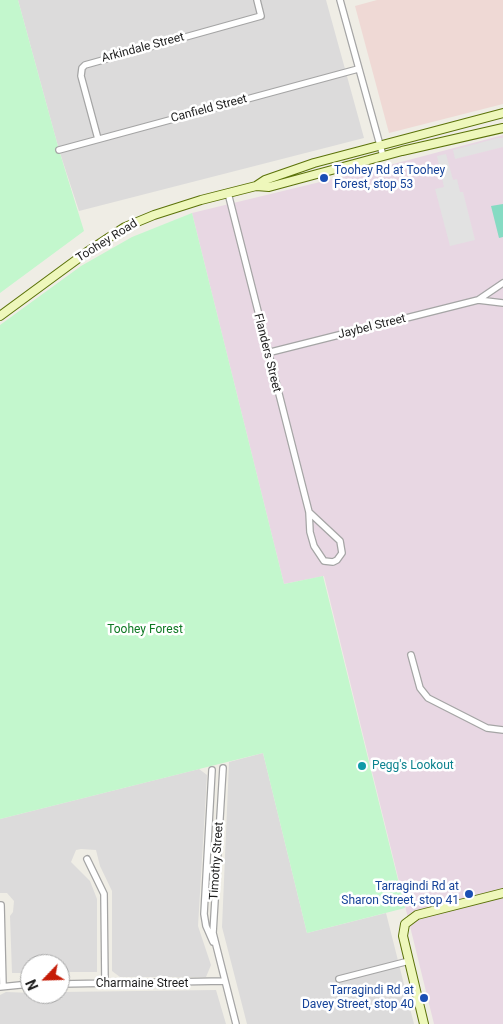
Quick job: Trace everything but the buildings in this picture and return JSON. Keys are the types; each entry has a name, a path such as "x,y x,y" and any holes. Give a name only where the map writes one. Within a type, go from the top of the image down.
{"main road":[{"name":"Toohey Road","path":"256,186 265,180 314,163 503,113"},
{"name":"Toohey Road","path":"0,316 87,252 125,228 162,212 256,186 269,187 383,156 503,128"},
{"path":"424,1024 402,932 412,917 503,893"}],"street":[{"name":"Arkindale Street","path":"98,139 81,76 85,65 261,16 257,0"},
{"path":"340,0 383,156"},
{"name":"Canfield Street","path":"59,150 358,68"},
{"name":"Flanders Street","path":"228,193 267,353 309,512 310,532 320,558 328,562 338,560 342,553 340,541 309,512"},
{"name":"Jaybel Street","path":"267,353 478,300 503,283"},
{"name":"Jaybel Street","path":"478,300 503,303"},
{"path":"412,654 420,688 428,698 487,728 503,730"},
{"name":"Timothy Street","path":"217,954 213,922 223,768"},
{"name":"Timothy Street","path":"212,770 204,918 217,954 236,1024"},
{"path":"87,859 104,894 106,984"},
{"path":"1,905 2,986 20,985"},
{"path":"339,979 409,961"},
{"name":"Charmaine Street","path":"70,984 225,981"}],"shaded area":[{"path":"18,0 326,0 364,138 79,211 59,150"},
{"path":"377,0 503,0 503,104 389,133 355,6"},
{"path":"503,135 503,1024 434,1024 324,576 284,584 192,213 382,167"},
{"path":"503,138 503,147 455,159 453,150"},
{"path":"446,154 453,180 457,179 460,192 463,192 475,240 450,246 435,189 444,187 437,156"},
{"path":"263,753 307,933 386,913 414,1024 247,1024 222,927 229,762"},
{"path":"199,769 207,775 198,926 211,965 206,977 120,977 112,971 112,891 100,866 96,850 81,849 76,850 71,862 90,881 97,899 97,972 70,972 70,954 20,954 20,973 12,973 10,916 13,912 14,901 7,893 0,893 0,819"},
{"path":"216,990 226,1024 0,1024 0,995 6,992 20,993 20,1004 70,1004 70,992"}],"green space":[{"path":"0,0 18,0 59,150 84,231 0,293"},
{"path":"503,204 503,237 499,238 491,206"},
{"name":"Toohey Forest","path":"192,213 284,584 323,576 405,908 307,933 263,753 0,819 0,325 81,266 132,237"}],"place":[{"name":"Toohey Rd at Toohey Forest, stop 53","path":"324,178"},
{"name":"Pegg's Lookout","path":"362,766"},
{"name":"Tarragindi Rd at Sharon Street, stop 41","path":"469,894"},
{"name":"Tarragindi Rd at Davey Street, stop 40","path":"424,998"}]}
